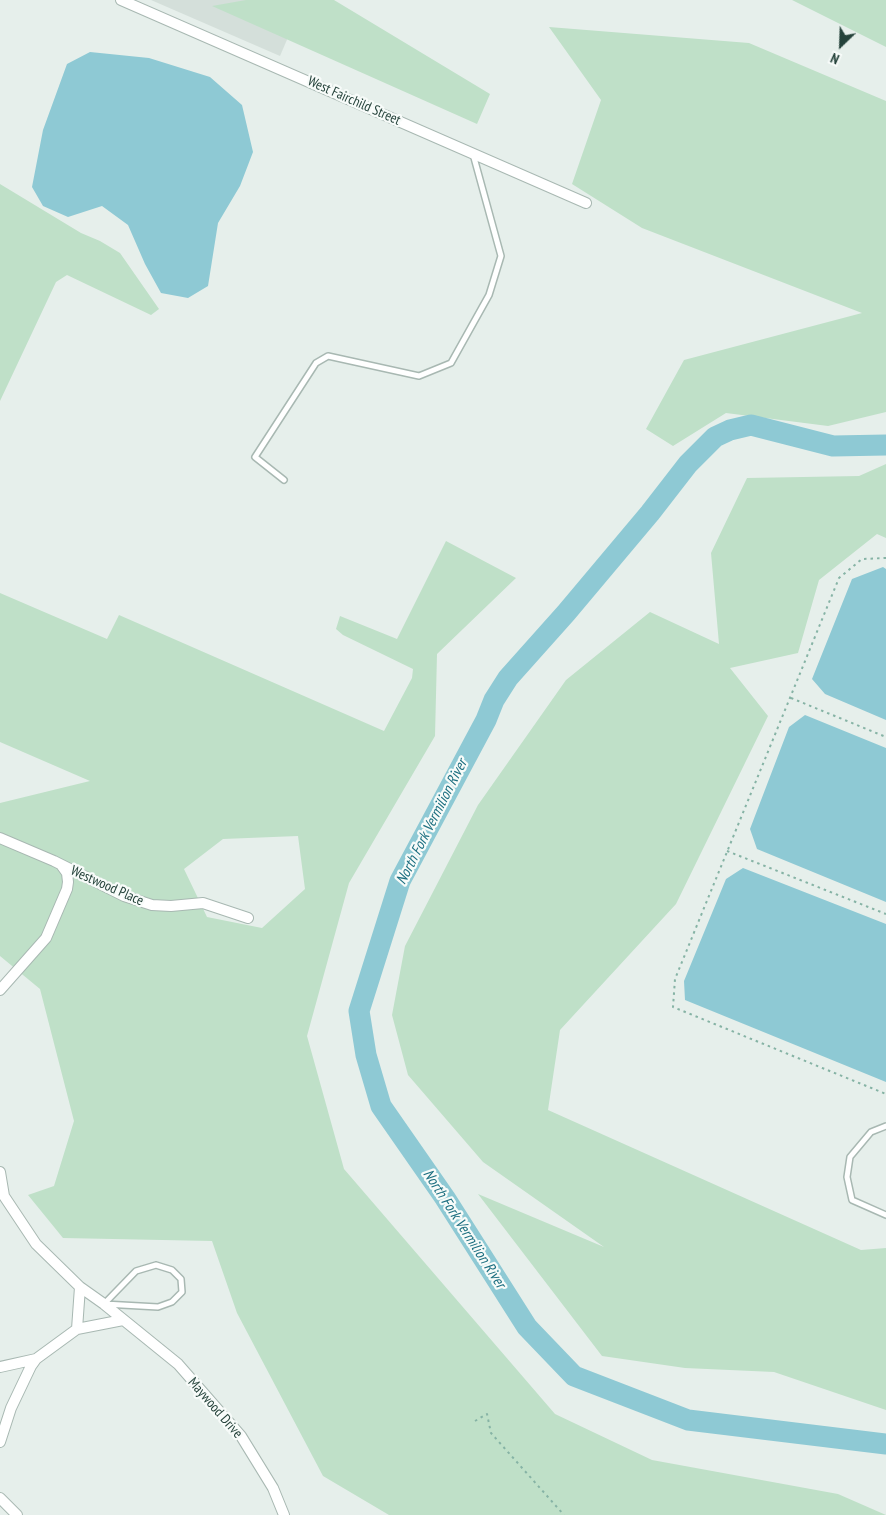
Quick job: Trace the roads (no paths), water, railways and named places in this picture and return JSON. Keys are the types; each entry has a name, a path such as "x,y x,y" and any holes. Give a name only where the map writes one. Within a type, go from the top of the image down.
{"street":[{"name":"West Fairchild Street","path":"121,0 586,203"},
{"name":"Westwood Place","path":"0,838 124,896 152,905 171,906 203,903 248,918"},
{"path":"0,990 46,938 67,889 67,873 62,866"},
{"name":"Maywood Drive","path":"0,1172 4,1196 36,1244 80,1287 178,1364 241,1436 273,1488 284,1515"},
{"path":"77,1329 80,1287"},
{"path":"0,1442 11,1408 36,1359 77,1329 123,1320"},
{"path":"0,1367 36,1359"},
{"path":"0,1498 17,1515"}],"lane":[{"path":"284,480 255,457 316,363 328,356 419,376 451,363 489,295 501,256 473,153"},
{"path":"886,1126 871,1132 850,1158 847,1177 852,1200 886,1215"},
{"path":"156,1265 172,1270 181,1279 182,1292 172,1302 158,1307 104,1304 136,1271 156,1265"}],"water":[{"path":"90,52 149,58 210,77 242,105 253,152 240,186 218,223 208,286 188,298 161,293 145,264 128,225 102,206 68,217 43,206 32,187 43,130 67,64"},
{"path":"883,567 886,569 886,720 825,694 812,679 852,579"},
{"path":"805,715 886,748 886,902 757,849 750,829 789,727"},
{"path":"743,868 886,924 886,1082 685,1000 684,981 726,879"}],"waterway":[{"name":"North Fork Vermilion River","path":"886,445 833,446 751,425 730,430 715,437 688,464 650,513 566,613 508,678 494,700 486,720 400,881 359,1011 366,1055 381,1106 445,1198 527,1327 574,1376 688,1420 886,1444"}]}
